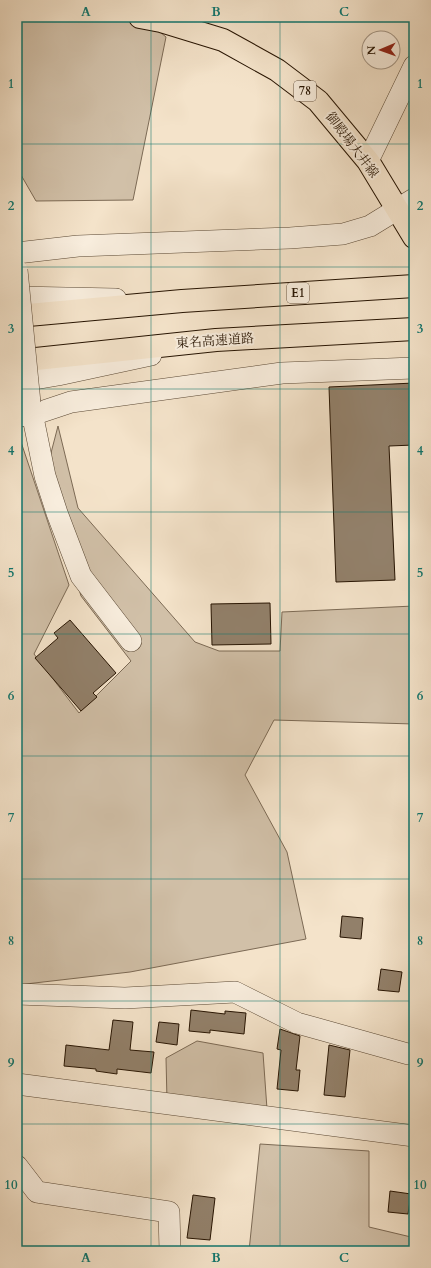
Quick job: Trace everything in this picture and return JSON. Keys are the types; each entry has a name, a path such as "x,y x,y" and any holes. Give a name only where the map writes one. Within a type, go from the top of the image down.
{"main road":[{"name":"御殿場大井線","path":"140,17 161,21 223,40 277,70 318,100 405,205 414,237"},
{"name":"E1","path":"17,316 182,301 414,286"},
{"name":"東名高速道路","path":"17,361 216,340 414,329"}],"street":[{"path":"368,161 414,66"},
{"path":"17,253 78,246 290,238 342,234 370,226 405,205"},
{"path":"17,270 26,411 45,476 57,513 81,576 131,641"},
{"path":"17,297 182,301"},
{"path":"17,382 58,375 216,340"},
{"path":"26,411 71,402 282,373 414,368"},
{"path":"17,994 125,998 235,992 297,1023 408,1054"},
{"path":"17,1084 414,1136"},
{"path":"17,1166 37,1192 169,1212 170,1251"}],"shaded area":[{"path":"17,17 142,17 166,37 133,200 36,201 17,168"},
{"path":"58,426 78,508 195,642 219,651 280,651 282,612 414,606 414,724 274,720 245,775 287,852 306,939 130,972 17,985 17,443 21,442 69,585 34,654 79,713 131,661 81,596 45,476"},
{"path":"197,1041 263,1053 267,1109 167,1101 166,1058"},
{"path":"260,1144 369,1151 369,1227 411,1237 414,1204 414,1251 249,1251"}],"building":[{"path":"414,383 414,445 389,446 395,580 336,582 329,387"},
{"path":"270,603 271,644 212,645 211,604"},
{"path":"70,620 116,673 93,693 97,697 81,711 35,658 58,638 54,633"},
{"path":"342,916 363,918 361,939 340,937"},
{"path":"381,969 402,972 399,992 378,990"},
{"path":"191,1010 225,1014 225,1011 246,1013 244,1034 210,1030 210,1033 189,1031"},
{"path":"113,1020 133,1022 130,1050 154,1052 151,1073 117,1069 117,1074 96,1071 96,1069 64,1066 66,1045 109,1050"},
{"path":"159,1022 179,1024 177,1045 156,1042"},
{"path":"280,1029 300,1036 296,1070 300,1070 298,1091 277,1089 281,1050 277,1049"},
{"path":"329,1045 350,1050 345,1097 324,1095"},
{"path":"390,1191 411,1194 408,1214 388,1212"},
{"path":"193,1195 215,1198 210,1240 187,1238"}]}
